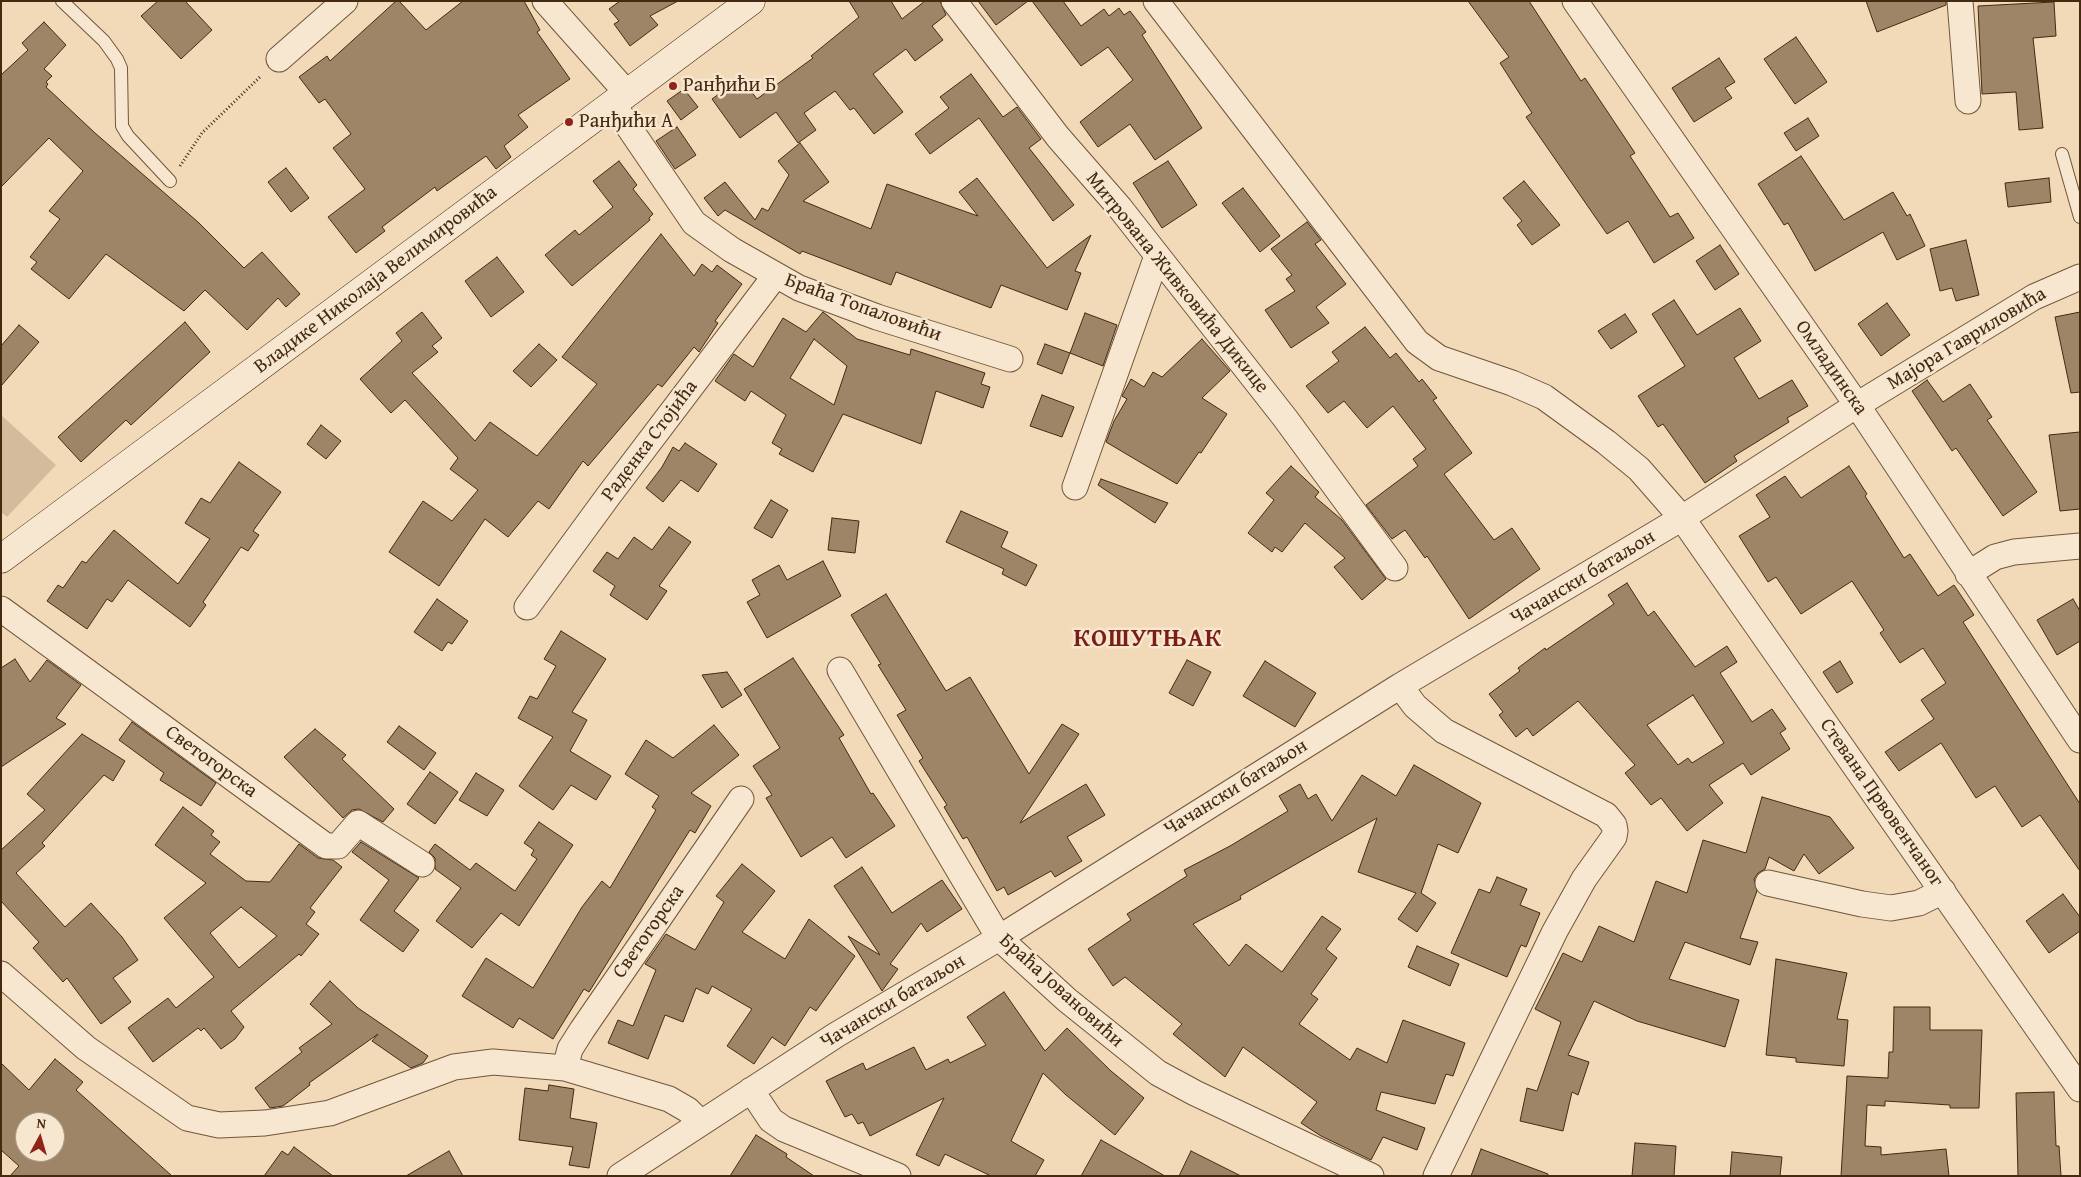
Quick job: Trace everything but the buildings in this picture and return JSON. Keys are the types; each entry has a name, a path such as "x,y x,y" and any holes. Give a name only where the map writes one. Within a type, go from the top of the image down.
{"street":[{"path":"279,59 345,1"},
{"name":"Браћа Топаловићи","path":"545,1 620,98 694,223 775,276 799,288 869,314 1010,359"},
{"name":"Владике Николаја Велимировића","path":"1,559 751,1"},
{"name":"Митрована Живковића Дикице","path":"954,1 1058,138 1120,208 1285,418 1395,568"},
{"name":"Стевана Првовенчаног","path":"1156,1 1417,342 1439,358 1512,383 1544,397 1606,442 1639,469 1682,518 2080,1089"},
{"name":"Омладинска","path":"1574,1 1857,405 2080,740"},
{"path":"1960,1 1968,101"},
{"path":"1075,487 1157,256"},
{"name":"Раденка Стојића","path":"527,607 620,480 775,276"},
{"name":"Мајора Гавриловића","path":"1857,405 2034,297 2080,277"},
{"name":"Чачански батаљон","path":"620,1176 836,1035 998,938 1400,686 1682,518 1857,405"},
{"path":"1968,574 1995,557 2014,552 2080,546"},
{"name":"Светогорска","path":"1,609 326,846 338,846 358,823 422,864"},
{"name":"Браћа Јовановићи","path":"840,670 998,938 1067,1000 1158,1073 1194,1093 1371,1176"},
{"path":"1400,686 1415,706 1444,731 1606,815 1614,825 1615,831 1614,837 1584,879 1555,931 1436,1176"},
{"name":"Светогорска","path":"565,1068 570,1049 582,1030 741,799"},
{"path":"1768,883 1862,904 1891,908 1918,903 1943,891"},
{"path":"1,974 86,1048 187,1118 219,1125 265,1122 330,1114 454,1067 469,1063 493,1062 565,1068 669,1099 688,1110 700,1122"},
{"path":"751,1090 771,1120 784,1129 898,1176"}],"lane":[{"path":"62,1 104,41 117,59 122,68 122,126 128,136 170,181"},
{"path":"2062,154 2080,217"}],"path":[{"path":"170,181 202,133 279,59"}],"shaded area":[{"path":"1,415 56,465 7,517 1,512"}],"place":[{"name":"Ранђићи Б","path":"673,86"},
{"name":"Ранђићи А","path":"569,122"}],"district":[{"name":"КОШУТЊАК","path":"1148,640"}]}
